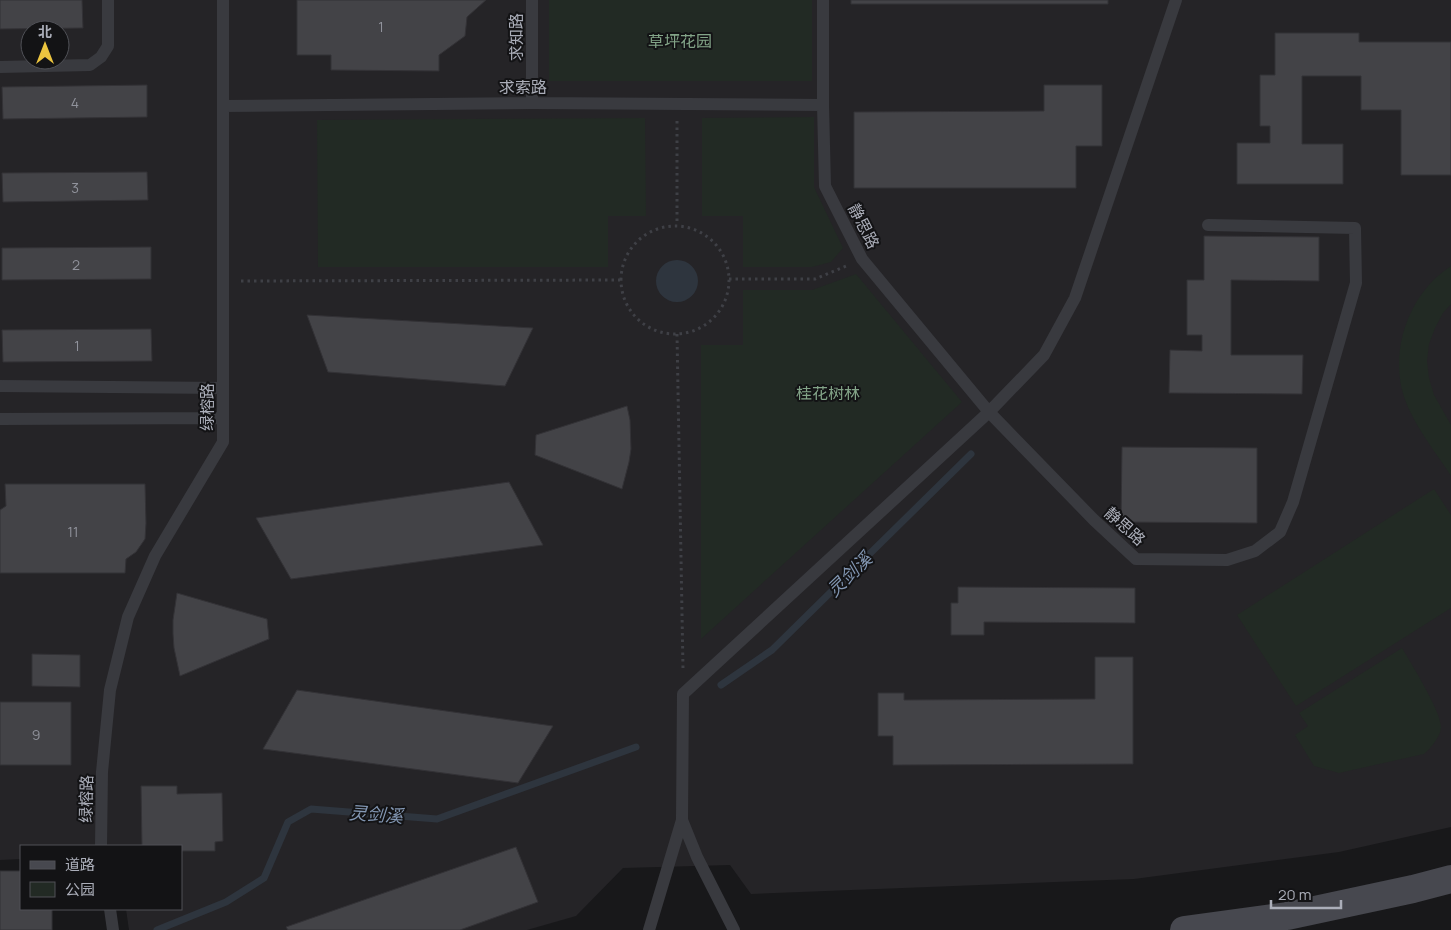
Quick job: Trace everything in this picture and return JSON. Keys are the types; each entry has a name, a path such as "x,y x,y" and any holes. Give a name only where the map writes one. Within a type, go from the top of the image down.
{"main road":[{"path":"1184,930 1293,923 1451,879"}],"lane":[{"path":"0,67 90,65 101,57 108,46 108,0"},
{"name":"绿榕路","path":"101,845 102,772 110,690 128,617 155,556 223,442 223,0"},
{"name":"求知路","path":"532,0 532,103"},
{"name":"静思路","path":"823,0 825,186 862,259 989,412 1094,520 1136,559 1227,560 1256,551 1280,532 1293,502 1356,283 1355,228 1208,225"},
{"path":"649,930 682,820 683,694 989,412 1044,355 1076,298 1176,0"},
{"name":"求索路","path":"223,106 532,103 823,105"},
{"path":"0,386 223,388"},
{"path":"0,419 222,418"},
{"path":"682,820 697,857 734,930"},
{"path":"110,910 113,930"}],"path":[{"path":"677,104 677,225"},
{"path":"677,225 695,228 711,238 723,253 729,270 729,279 729,289 723,306 711,321 695,330 677,334 659,332 644,325 631,313 623,297 620,280 623,262 630,247 643,235 659,227 677,225"},
{"path":"729,279 816,279 862,259"},
{"path":"223,281 620,280"},
{"path":"677,334 683,694"}],"shaded area":[{"path":"0,0 1451,0 1451,827 1339,852 1134,879 751,894 730,865 623,868 576,916 527,930 129,930 126,910 182,910 182,845 20,845 20,859 0,860"},
{"path":"681,260 689,263 695,269 698,281 695,293 689,299 673,302 665,299 659,293 656,277 659,269 665,263"}],"green space":[{"name":"草坪花园","path":"549,0 812,0 812,81 549,81"},
{"path":"814,117 814,187 843,248 831,262 812,267 743,267 743,216 702,216 702,118"},
{"path":"645,118 646,216 608,216 608,267 318,267 317,120"},
{"path":"1451,266 1451,304 1443,313 1435,328 1429,344 1427,361 1434,395 1451,425 1451,476 1408,408 1400,379 1399,360 1406,324 1414,307 1436,277"},
{"name":"桂花树林","path":"856,274 962,402 701,639 701,345 743,345 743,290 812,290"},
{"path":"1434,489 1451,515 1451,608 1296,706 1237,615"},
{"path":"1402,648 1437,711 1441,728 1435,742 1424,754 1339,773 1314,766 1295,735 1308,726 1299,713"}],"building":[{"path":"0,0 82,0 83,28 70,28 70,20 20,20 20,29 0,29"},
{"path":"297,0 486,0 467,17 465,36 439,55 439,71 331,70 331,55 297,55"},
{"path":"851,0 1108,0 1108,4 851,4"},
{"path":"1275,33 1359,33 1359,42 1451,42 1451,175 1401,175 1401,110 1361,110 1361,76 1302,76 1302,144 1343,144 1343,184 1237,184 1237,143 1270,143 1270,126 1260,126 1260,75 1275,75"},
{"path":"147,85 147,117 3,119 2,87"},
{"path":"1044,85 1102,85 1102,146 1076,146 1076,188 854,188 854,112 1044,111"},
{"path":"147,172 148,200 3,202 2,173"},
{"path":"1204,236 1319,237 1319,281 1231,280 1231,355 1303,355 1302,394 1169,393 1170,350 1202,351 1202,335 1187,335 1187,280 1204,280"},
{"path":"151,247 151,279 2,280 2,248"},
{"path":"307,315 533,328 505,386 328,372"},
{"path":"151,329 152,361 3,362 2,330"},
{"path":"627,406 630,420 631,449 622,489 535,455 536,435"},
{"path":"1122,447 1257,448 1257,523 1121,522"},
{"path":"509,482 543,545 291,579 256,518"},
{"path":"5,484 145,484 145,539 136,552 126,559 125,573 0,573 0,510 6,506"},
{"path":"958,587 1135,588 1135,623 984,622 984,635 951,635 951,603 958,603"},
{"path":"177,593 267,619 269,639 180,676 173,634"},
{"path":"32,654 80,655 80,687 32,686"},
{"path":"1095,657 1133,657 1133,764 893,765 893,736 878,736 878,693 904,693 904,700 1095,699"},
{"path":"297,690 553,726 518,783 263,749"},
{"path":"0,702 71,702 71,765 0,765"},
{"path":"141,786 177,786 177,794 222,793 223,841 215,842 215,851 182,851 182,845 142,845"},
{"path":"516,847 538,902 460,930 288,930 286,927"},
{"path":"0,871 20,871 20,910 52,910 52,930 0,930"}],"waterway":[{"name":"灵剑溪","path":"721,685 772,650 971,454"},
{"name":"灵剑溪","path":"157,930 226,902 264,878 288,822 311,809 437,819 636,747"}]}
